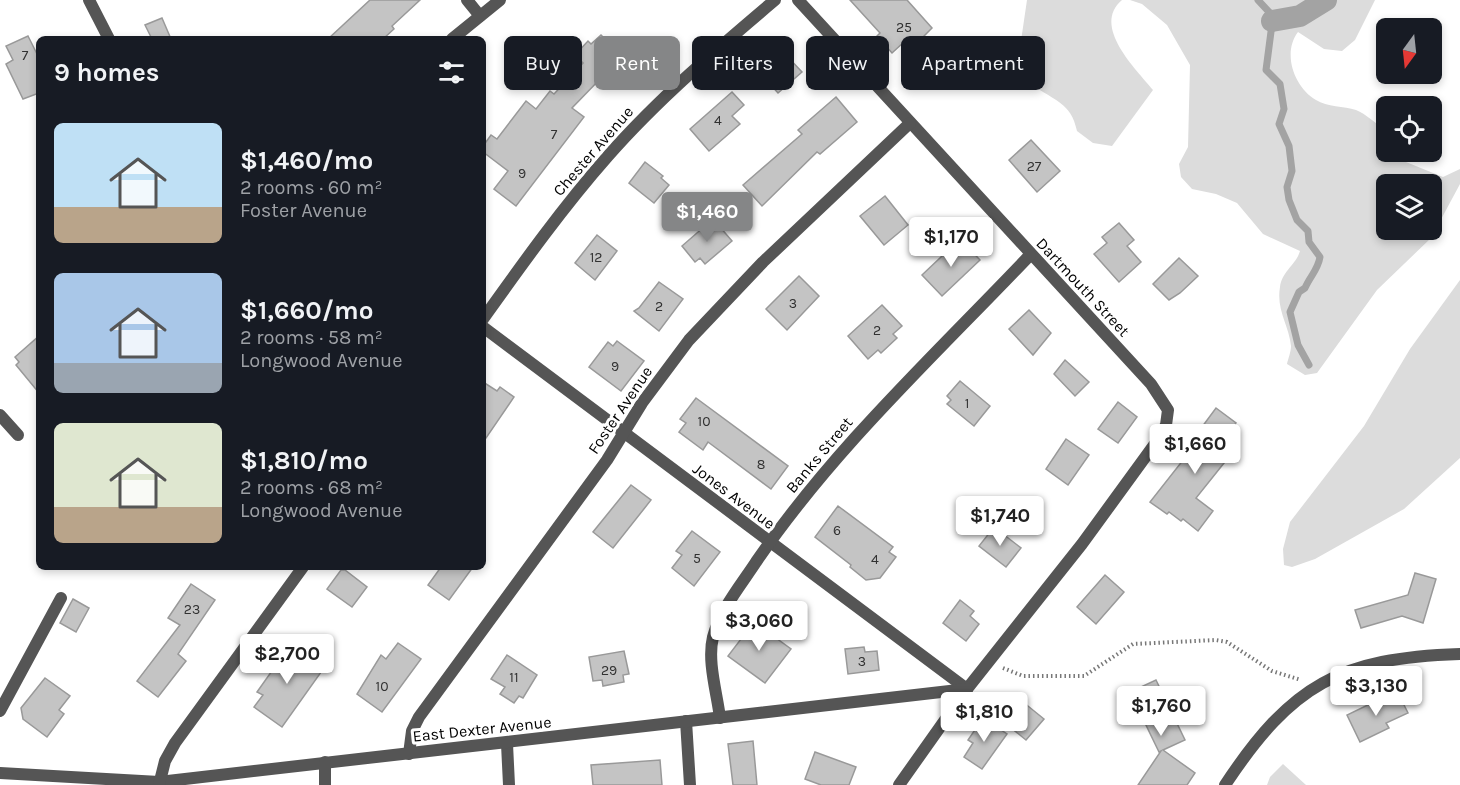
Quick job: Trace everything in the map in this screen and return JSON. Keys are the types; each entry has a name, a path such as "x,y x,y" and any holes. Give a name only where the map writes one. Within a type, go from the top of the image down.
{"street":[{"path":"89,0 107,36"},
{"path":"467,0 480,16"},
{"path":"456,36 500,0"},
{"name":"Chester Avenue","path":"486,315 607,156 653,109 775,0"},
{"name":"Dartmouth Street","path":"798,0 1151,384 1169,414 1157,441 1082,544 988,663"},
{"name":"Foster Avenue","path":"409,754 412,731 419,717 607,460 655,385 705,322 763,262 910,123"},
{"name":"Banks Street","path":"720,718 712,652 714,634 734,595 770,543 870,419 1030,255"},
{"name":"Jones Avenue","path":"486,329 967,689"},
{"path":"0,415 18,435"},
{"path":"159,784 166,758 175,743 301,570"},
{"path":"0,711 61,598"},
{"path":"1225,785 1245,755 1270,726 1316,687 1348,670 1367,664 1402,657 1460,654"},
{"path":"899,785 988,663"},
{"name":"East Dexter Avenue","path":"0,773 18,780 159,784 326,762 507,744 967,689"},
{"path":"686,722 690,785"},
{"path":"507,744 509,785"},
{"path":"325,785 326,762"}],"path":[{"path":"988,663 1023,676 1084,676 1133,644 1216,640 1227,642 1272,671 1292,675 1316,687"}],"shaded area":[{"path":"1027,0 1122,0 1114,10 1111,22 1114,34 1128,59 1153,90 1112,146 1093,143 1077,131 1071,114 1066,108 1041,90 1045,90 1045,36 1022,36"},
{"path":"1130,0 1375,0 1355,40 1342,51 1324,49 1298,32 1291,50 1293,69 1302,87 1316,100 1356,110 1376,123 1376,162 1406,162 1436,174 1376,174 1376,240 1429,240 1377,290 1317,373 1305,375 1287,364 1291,346 1279,295 1281,281 1300,251 1263,234 1237,203 1216,194 1192,189 1181,177 1179,164 1188,147 1190,65 1167,25 1142,4"},
{"path":"1460,169 1460,184 1442,218 1442,177"},
{"path":"1460,280 1460,458 1404,509 1315,559 1292,567 1284,565 1283,549 1290,522 1364,426 1410,349"},
{"path":"1283,764 1306,785 1267,785 1270,777"}],"building":[{"path":"370,0 420,0 392,26 394,29 386,36 331,36"},
{"path":"850,0 907,0 932,28 924,36 901,36 901,45 892,53 889,50 889,36 877,36 880,33"},
{"path":"162,18 170,36 150,36 145,25"},
{"path":"28,36 36,52 36,94 23,99 6,64 13,60 6,46"},
{"path":"588,41 591,44 594,41 594,85 572,108 584,117 516,206 494,189 508,171 486,154 486,142 491,135 497,139 526,101 536,109 550,91 554,94 558,90 582,90 582,47"},
{"path":"794,64 802,72 794,79"},
{"path":"732,92 744,105 732,116 740,124 709,151 690,129"},
{"path":"836,97 857,122 820,154 817,152 762,206 743,185 802,134 798,130"},
{"path":"1031,140 1060,171 1037,192 1009,160"},
{"path":"645,162 663,176 661,178 669,185 654,203 629,183"},
{"path":"885,196 908,225 884,245 860,216"},
{"path":"713,219 732,241 705,264 700,258 695,262 682,246"},
{"path":"1119,223 1134,240 1127,246 1141,262 1119,282 1094,254 1107,243 1102,237"},
{"path":"597,235 617,251 595,280 575,263"},
{"path":"960,239 980,260 942,296 922,275"},
{"path":"1179,258 1198,276 1169,300 1153,284"},
{"path":"799,276 819,296 787,330 766,309"},
{"path":"659,282 683,299 659,331 634,311 639,308"},
{"path":"882,305 902,326 893,334 897,338 881,353 878,350 868,359 848,336"},
{"path":"1029,310 1051,333 1033,355 1009,329"},
{"path":"36,339 36,389 16,365 19,362 15,357"},
{"path":"617,341 644,361 621,391 589,367 608,342 613,346"},
{"path":"1065,360 1089,382 1075,396 1054,374"},
{"path":"960,381 990,406 974,426 947,404 951,400 947,396"},
{"path":"486,384 497,391 500,387 514,397 486,438"},
{"path":"696,398 788,466 771,489 708,442 703,450 679,432 686,423 680,419"},
{"path":"1118,402 1137,417 1118,443 1098,429"},
{"path":"1216,408 1236,423 1216,449 1220,452 1217,457 1224,463 1196,498 1213,511 1198,531 1183,519 1181,521 1169,512 1167,514 1150,502 1206,431 1202,427"},
{"path":"1066,439 1089,455 1068,485 1046,469"},
{"path":"631,485 651,500 613,548 593,532"},
{"path":"838,506 893,547 889,552 896,557 880,578 866,580 815,537"},
{"path":"994,527 1021,548 1006,567 979,546"},
{"path":"692,531 720,552 694,586 672,568 682,555 676,551"},
{"path":"341,570 345,570 367,587 352,607 327,589"},
{"path":"439,570 471,570 449,600 428,585"},
{"path":"1415,573 1436,579 1423,623 1402,616 1361,628 1355,610 1408,595"},
{"path":"1105,575 1124,592 1096,624 1077,607"},
{"path":"191,584 215,600 178,654 186,661 158,697 137,681 180,625 168,618"},
{"path":"73,599 89,608 76,632 60,623"},
{"path":"960,600 974,611 970,616 979,624 966,641 943,623"},
{"path":"754,622 791,649 765,683 728,656"},
{"path":"398,643 421,659 382,712 357,694 381,655 386,659"},
{"path":"291,644 324,668 282,727 254,707 263,695 257,692"},
{"path":"864,647 865,652 877,651 879,670 848,674 845,649"},
{"path":"624,651 629,674 623,675 624,682 603,686 602,680 593,681 589,657"},
{"path":"507,655 537,675 523,698 519,696 514,703 500,694 505,687 491,679"},
{"path":"45,678 70,696 59,710 64,714 47,737 23,719 21,708"},
{"path":"1156,680 1185,740 1163,750 1195,773 1187,785 1138,785 1161,751 1159,752 1130,692"},
{"path":"1399,695 1408,713 1386,723 1389,728 1360,742 1347,715 1376,701 1378,705"},
{"path":"1023,702 1044,719 1026,740 1005,723"},
{"path":"983,718 1007,734 982,769 964,757 973,743 968,740"},
{"path":"753,741 757,785 733,785 728,744"},
{"path":"815,752 856,767 849,785 821,785 805,779"},
{"path":"660,760 662,785 593,785 591,765"}],"waterway":[{"path":"1258,0 1271,14 1272,24 1266,70 1280,84 1284,109 1279,124 1289,146 1292,171 1287,187 1289,200 1297,220 1308,231 1309,242 1320,257 1316,269 1305,288 1299,292 1290,312 1298,345 1309,365"},
{"path":"1272,21 1300,16 1326,0"}]}
